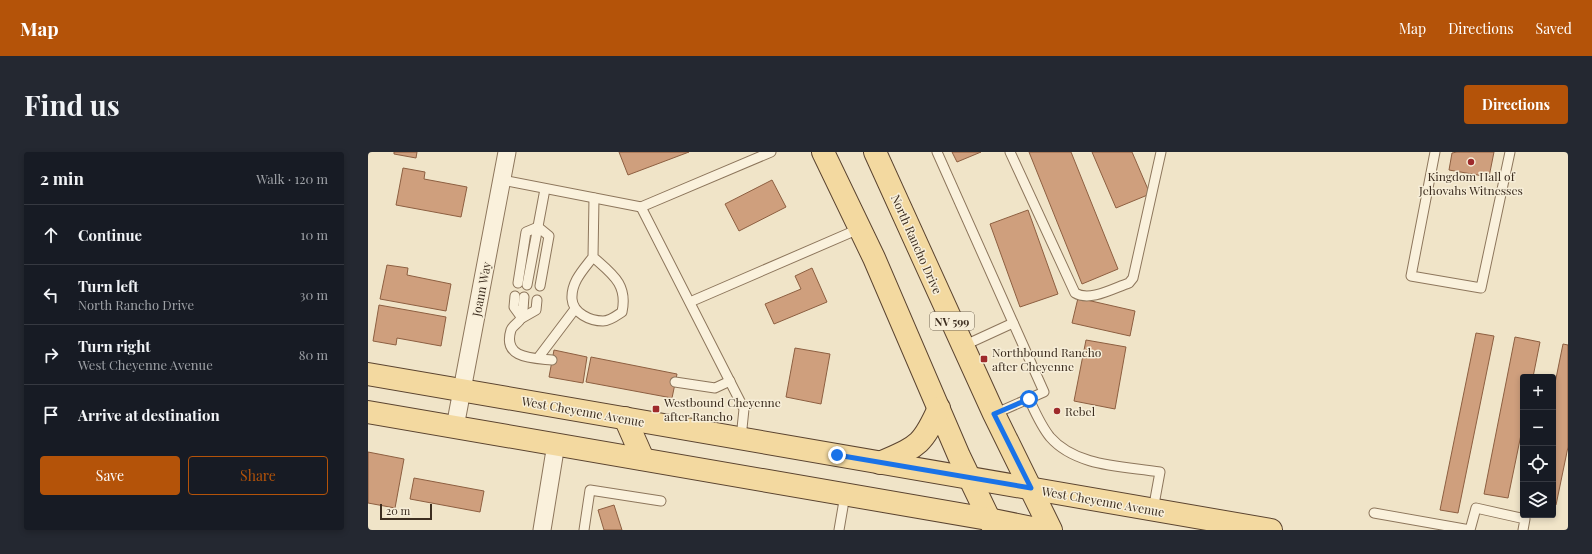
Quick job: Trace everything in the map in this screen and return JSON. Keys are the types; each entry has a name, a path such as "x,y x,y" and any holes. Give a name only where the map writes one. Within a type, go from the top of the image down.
{"main road":[{"path":"823,152 861,228 991,525"},
{"name":"North Rancho Drive","path":"875,152 994,414 1051,530"},
{"name":"West Cheyenne Avenue","path":"368,374 1271,530"},
{"path":"880,463 914,447 923,440 939,408"},
{"path":"368,412 845,495 991,525 1042,530"},
{"path":"625,418 643,459"}],"street":[{"name":"Joann Way","path":"455,427 507,152"},
{"path":"542,530 556,444"}],"lane":[{"path":"502,180 641,207 770,152"},
{"path":"937,152 1044,392 994,414"},
{"path":"1010,152 1075,293 1080,296 1088,296 1130,283 1133,278 1161,152"},
{"path":"1435,152 1411,276 1481,288 1510,152"},
{"path":"538,227 545,189"},
{"path":"593,258 622,287 625,299 622,312 613,318 602,321 579,313 575,309 572,299 574,286 578,275 593,258 594,198"},
{"path":"641,207 744,409 740,438"},
{"path":"522,284 526,232 538,227"},
{"path":"538,227 549,236 540,286"},
{"path":"690,302 861,228"},
{"path":"520,296 522,318"},
{"path":"538,300 536,310 522,318 512,328 509,341 511,348 520,356 552,360"},
{"path":"538,358 575,309"},
{"path":"963,346 1013,323"},
{"path":"675,382 715,388 730,381"},
{"path":"1029,399 1049,436 1075,456 1089,461 1160,472 1153,510"},
{"path":"584,530 590,490 661,501"},
{"path":"839,530 845,495"},
{"path":"1374,513 1470,530 1476,508 1525,519 1523,530"}],"building":[{"path":"394,152 417,152 416,158 394,154"},
{"path":"619,152 689,152 628,175"},
{"path":"952,152 981,152 957,162"},
{"path":"1029,152 1071,152 1118,269 1082,284"},
{"path":"1092,152 1132,152 1150,194 1116,208"},
{"name":"Kingdom Hall of Jehovahs Witnesses","path":"1494,152 1489,177 1449,170 1452,153"},
{"path":"403,168 425,172 424,179 467,187 461,217 396,205"},
{"path":"772,180 786,207 739,231 725,204"},
{"path":"1028,210 1058,294 1020,307 990,224"},
{"path":"387,265 408,268 407,275 451,284 446,311 380,299"},
{"path":"812,268 827,302 774,324 765,304 801,289 795,276"},
{"path":"1078,298 1135,311 1130,336 1072,323"},
{"path":"379,305 446,317 441,346 397,338 396,345 373,341"},
{"path":"1476,333 1494,336 1458,513 1440,510"},
{"path":"1515,337 1540,342 1534,374 1520,374 1520,440 1508,498 1484,494"},
{"path":"1086,340 1126,347 1115,409 1074,401"},
{"path":"1563,344 1568,345 1568,447 1556,505 1556,410 1556,378"},
{"path":"795,348 830,354 821,404 786,397"},
{"path":"554,350 587,357 583,383 549,377"},
{"path":"591,357 677,374 672,398 586,382"},
{"path":"368,452 404,459 395,508 368,503"},
{"path":"414,478 484,491 480,512 410,499"},
{"path":"614,505 622,530 604,530 598,510"}],"place":[{"name":"Kingdom Hall of Jehovahs Witnesses","path":"1471,162"},
{"name":"Northbound Rancho after Cheyenne","path":"984,359"},
{"name":"Westbound Cheyenne after Rancho","path":"656,409"},
{"name":"Rebel","path":"1057,411"}],"route":[{"path":"837,455 970,479 1031,488 994,414 1029,399"}]}
